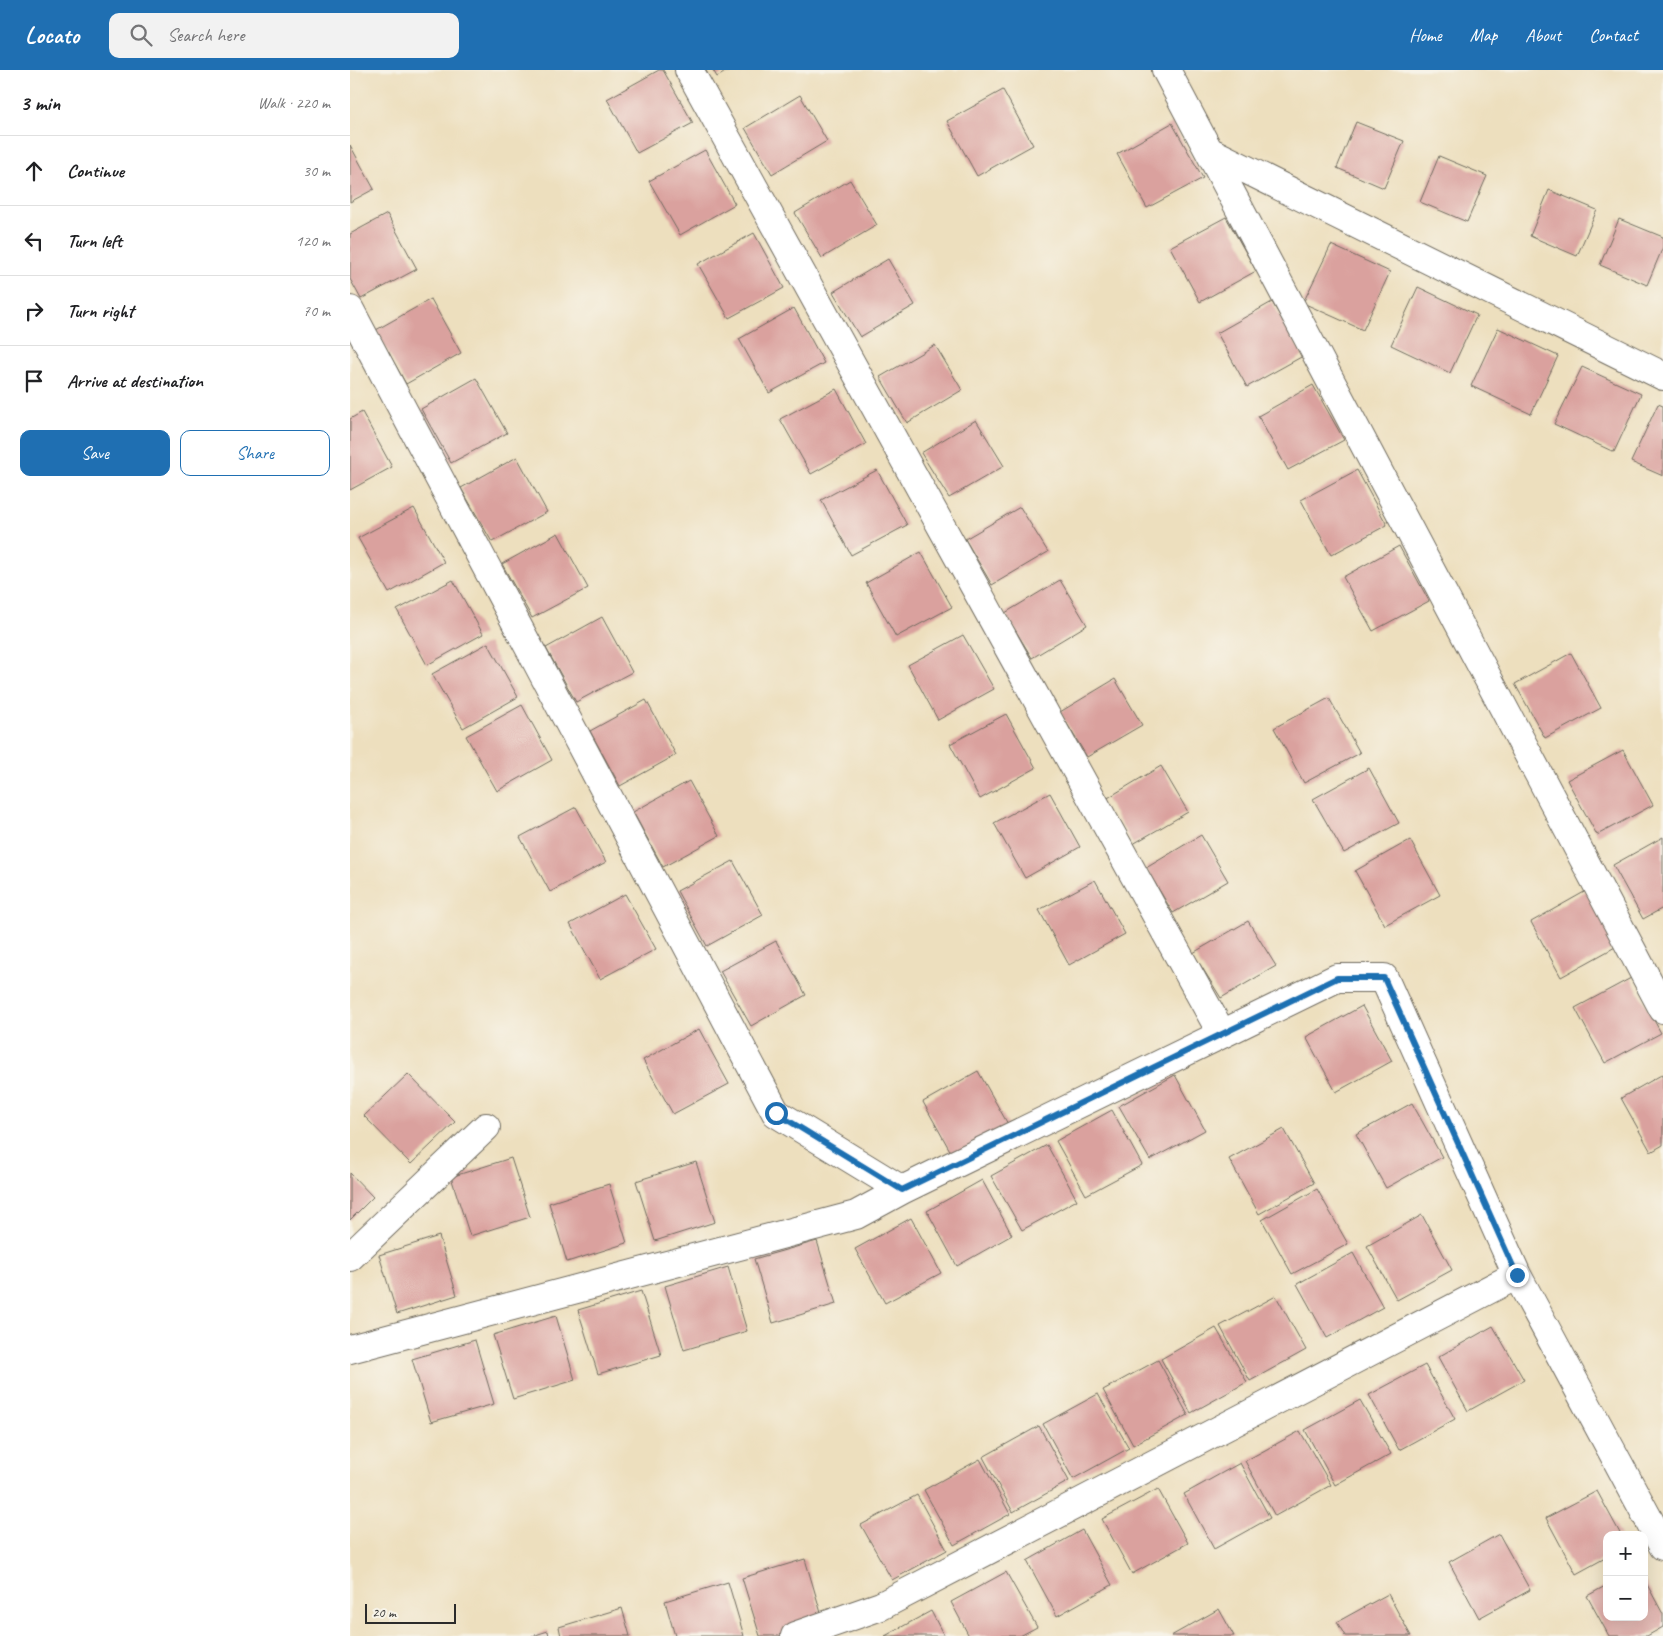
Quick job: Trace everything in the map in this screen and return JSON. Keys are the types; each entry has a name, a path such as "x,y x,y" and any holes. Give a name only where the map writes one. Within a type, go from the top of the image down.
{"street":[{"path":"689,70 1222,1034"},
{"path":"1166,70 1663,1009"},
{"path":"1210,151 1663,376"},
{"path":"350,310 776,1113 902,1190"},
{"path":"350,1349 856,1215 902,1190 1337,978 1384,978 1517,1275 1663,1546"},
{"path":"350,1257 486,1127"},
{"path":"795,1636 881,1606 1517,1275"}],"building":[{"path":"659,70 663,70 693,123 637,153 607,99"},
{"path":"713,70 729,70 717,77"},
{"path":"1003,90 1033,145 977,176 947,121"},
{"path":"800,95 827,141 772,174 745,128"},
{"path":"1356,122 1404,141 1384,188 1337,168"},
{"path":"1172,123 1203,178 1147,208 1117,154"},
{"path":"350,145 374,189 350,202"},
{"path":"705,150 735,204 680,235 649,181"},
{"path":"1439,156 1487,176 1467,222 1420,202"},
{"path":"850,180 877,225 822,258 795,213"},
{"path":"1549,190 1597,210 1577,256 1530,236"},
{"path":"387,214 417,269 361,299 350,279 350,234"},
{"path":"1226,217 1256,271 1200,302 1170,247"},
{"path":"1619,219 1663,237 1663,247 1647,285 1600,265"},
{"path":"754,233 784,288 729,318 698,264"},
{"path":"1331,245 1390,272 1363,330 1303,303"},
{"path":"888,259 915,305 860,337 833,292"},
{"path":"1418,287 1477,315 1450,373 1391,345"},
{"path":"431,299 461,353 406,384 376,330"},
{"path":"1272,302 1303,356 1247,387 1217,333"},
{"path":"794,308 824,363 769,393 739,339"},
{"path":"1498,328 1558,356 1531,414 1471,386"},
{"path":"935,345 962,390 907,423 880,377"},
{"path":"1582,367 1641,394 1614,452 1554,424"},
{"path":"476,378 507,433 451,463 421,409"},
{"path":"1313,385 1344,440 1288,470 1258,416"},
{"path":"836,389 866,444 811,474 780,419"},
{"path":"1658,404 1663,406 1663,476 1631,462"},
{"path":"362,412 392,467 350,490 350,419"},
{"path":"976,420 1004,466 949,498 921,453"},
{"path":"517,457 547,512 492,542 461,488"},
{"path":"877,470 907,525 851,555 821,500"},
{"path":"1357,470 1387,525 1331,555 1301,500"},
{"path":"1020,507 1048,552 992,585 965,539"},
{"path":"414,508 444,562 389,593 358,538"},
{"path":"558,533 588,588 532,618 502,564"},
{"path":"1399,546 1429,601 1373,631 1343,577"},
{"path":"921,552 952,607 896,637 866,583"},
{"path":"453,580 483,634 427,665 397,610"},
{"path":"1060,580 1087,625 1032,658 1005,613"},
{"path":"602,617 632,672 576,702 546,648"},
{"path":"963,635 994,689 938,720 908,665"},
{"path":"488,643 518,697 463,728 432,674"},
{"path":"1571,653 1601,708 1545,738 1515,684"},
{"path":"1115,679 1142,725 1087,757 1060,712"},
{"path":"1329,698 1360,753 1304,783 1274,728"},
{"path":"646,700 676,755 620,786 590,731"},
{"path":"522,705 552,760 497,791 466,736"},
{"path":"1006,714 1036,768 980,799 950,744"},
{"path":"1623,750 1653,805 1597,835 1567,780"},
{"path":"1161,766 1188,812 1133,844 1106,799"},
{"path":"1369,768 1399,823 1344,853 1313,799"},
{"path":"689,781 719,836 663,867 633,812"},
{"path":"1050,793 1080,847 1025,878 994,823"},
{"path":"576,807 606,862 550,892 520,837"},
{"path":"1201,835 1228,881 1173,913 1146,868"},
{"path":"1663,837 1663,908 1643,919 1613,865"},
{"path":"1410,840 1440,895 1385,925 1355,871"},
{"path":"733,861 763,915 707,946 677,891"},
{"path":"1095,880 1125,934 1069,965 1039,910"},
{"path":"1586,891 1617,946 1561,977 1531,922"},
{"path":"625,894 656,949 600,979 570,924"},
{"path":"1248,921 1276,966 1221,998 1193,953"},
{"path":"776,941 806,995 751,1026 720,971"},
{"path":"1631,978 1661,1033 1605,1063 1575,1008"},
{"path":"1362,1006 1392,1061 1336,1092 1306,1037"},
{"path":"699,1029 729,1084 673,1114 643,1060"},
{"path":"978,1071 1009,1126 953,1156 923,1102"},
{"path":"408,1074 455,1122 411,1164 364,1116"},
{"path":"1663,1074 1663,1145 1651,1152 1621,1098"},
{"path":"1175,1075 1205,1130 1150,1160 1119,1106"},
{"path":"1412,1103 1442,1157 1386,1188 1356,1134"},
{"path":"1112,1110 1142,1165 1086,1195 1056,1141"},
{"path":"1284,1129 1314,1183 1259,1214 1229,1159"},
{"path":"1047,1145 1077,1200 1022,1230 991,1176"},
{"path":"511,1158 530,1217 470,1236 451,1177"},
{"path":"696,1162 715,1222 655,1241 636,1181"},
{"path":"350,1173 373,1197 350,1220"},
{"path":"982,1180 1012,1235 957,1266 927,1211"},
{"path":"609,1184 627,1243 567,1262 549,1203"},
{"path":"1317,1189 1348,1244 1292,1274 1262,1220"},
{"path":"1422,1215 1452,1270 1397,1300 1367,1246"},
{"path":"911,1218 941,1273 885,1303 855,1249"},
{"path":"439,1236 457,1295 397,1314 379,1255"},
{"path":"817,1241 836,1304 773,1323 754,1259"},
{"path":"1353,1253 1383,1307 1327,1338 1297,1284"},
{"path":"728,1267 747,1331 684,1350 665,1286"},
{"path":"641,1291 661,1355 598,1374 578,1310"},
{"path":"1276,1296 1306,1350 1250,1381 1220,1326"},
{"path":"556,1316 575,1380 513,1399 493,1335"},
{"path":"1493,1326 1524,1380 1468,1411 1438,1357"},
{"path":"1216,1328 1247,1382 1191,1413 1161,1359"},
{"path":"475,1340 494,1404 431,1422 412,1359"},
{"path":"1158,1360 1188,1415 1133,1445 1103,1390"},
{"path":"1425,1365 1455,1419 1399,1450 1369,1395"},
{"path":"1098,1394 1129,1448 1073,1479 1043,1424"},
{"path":"1360,1400 1391,1454 1335,1485 1305,1430"},
{"path":"1039,1426 1069,1481 1013,1512 983,1457"},
{"path":"1300,1431 1331,1485 1275,1516 1245,1461"},
{"path":"980,1459 1010,1514 954,1545 924,1490"},
{"path":"1240,1463 1270,1518 1214,1549 1184,1494"},
{"path":"1158,1489 1188,1543 1132,1574 1102,1519"},
{"path":"1597,1491 1619,1531 1603,1531 1603,1559 1576,1574 1546,1518"},
{"path":"917,1495 947,1550 892,1580 861,1525"},
{"path":"1082,1530 1112,1585 1057,1616 1027,1561"},
{"path":"1499,1534 1530,1590 1479,1618 1449,1562"},
{"path":"805,1559 824,1623 780,1636 760,1636 742,1578"},
{"path":"1006,1572 1037,1627 1020,1636 969,1636 951,1602"},
{"path":"728,1582 744,1636 675,1636 665,1601"},
{"path":"1648,1586 1663,1614 1663,1627 1647,1636 1609,1636 1587,1596 1603,1587 1603,1621 1648,1621"},
{"path":"1388,1594 1411,1636 1345,1636 1337,1622"},
{"path":"622,1608 630,1636 561,1636 559,1627"},
{"path":"1219,1609 1234,1636 1171,1636"},
{"path":"931,1611 944,1636 885,1636"},
{"path":"548,1631 549,1636 532,1636"}],"route":[{"path":"776,1113 902,1190 1337,978 1384,978 1517,1275"}]}
